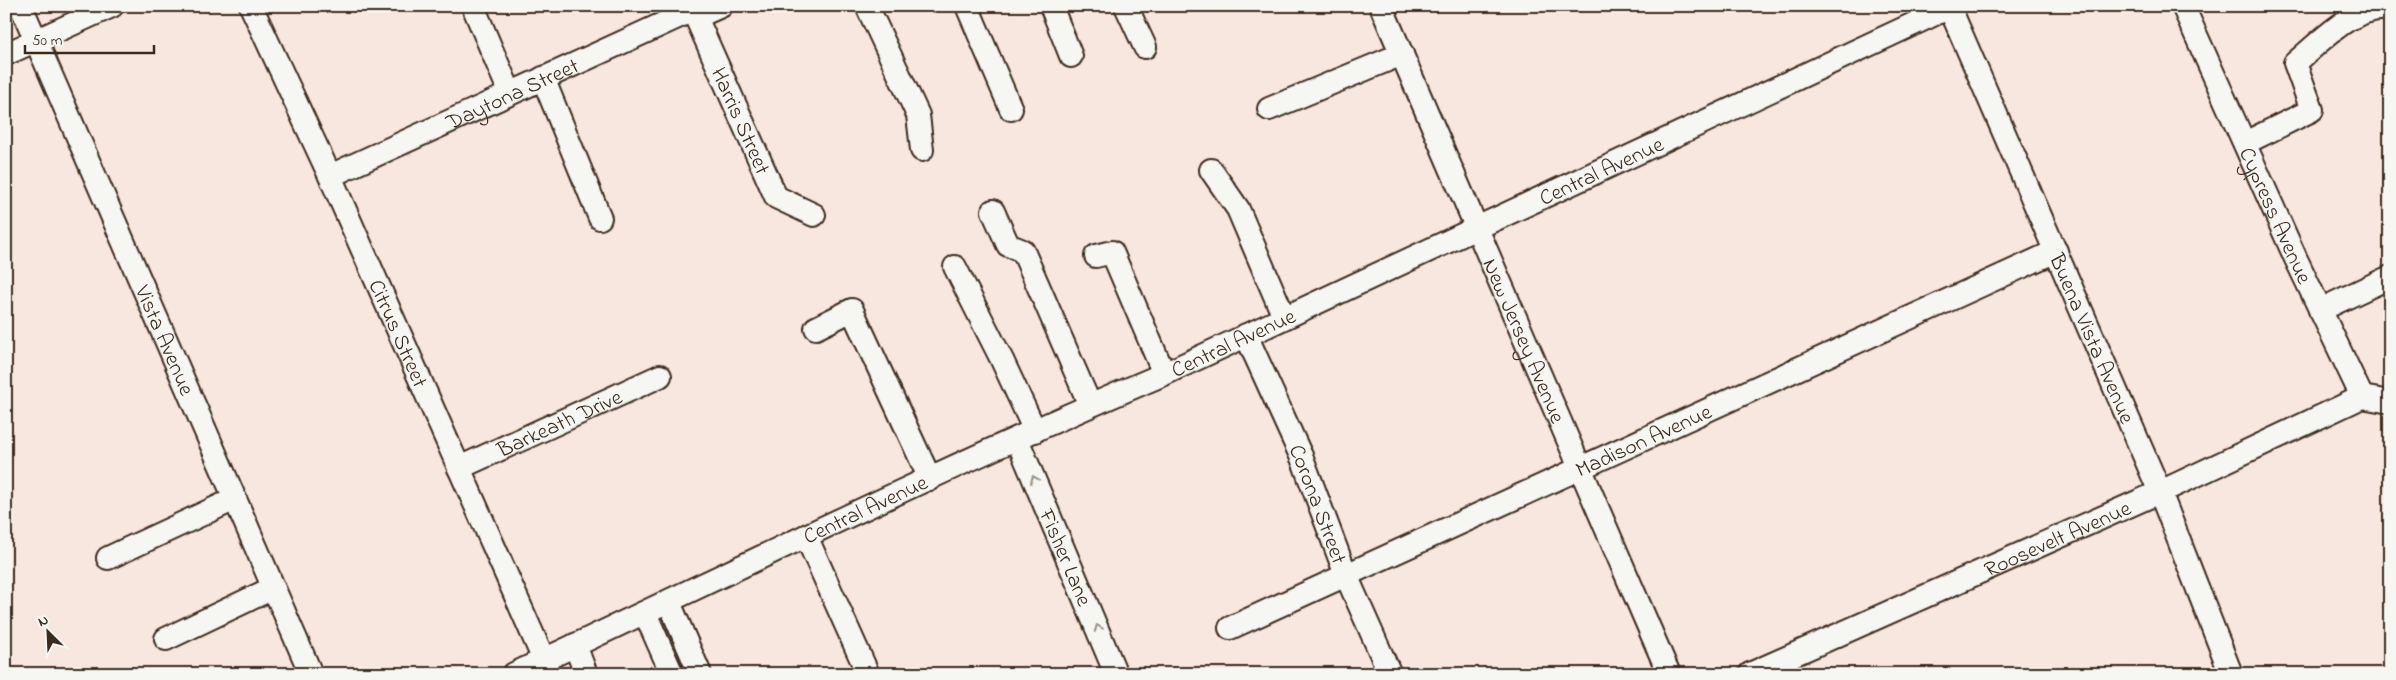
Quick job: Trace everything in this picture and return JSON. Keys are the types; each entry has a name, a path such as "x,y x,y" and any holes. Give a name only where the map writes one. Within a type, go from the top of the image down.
{"street":[{"name":"Vista Avenue","path":"22,6 311,674"},
{"path":"6,54 112,6"},
{"name":"Citrus Street","path":"252,6 330,176 459,468 539,666"},
{"path":"473,6 510,93"},
{"name":"Daytona Street","path":"330,176 693,11 721,6"},
{"path":"867,6 918,115 922,150"},
{"path":"967,6 1011,109"},
{"path":"1051,6 1071,56"},
{"path":"1126,6 1145,46"},
{"name":"New Jersey Avenue","path":"1381,6 1669,674"},
{"name":"Cypress Avenue","path":"2184,6 2296,259 2362,397"},
{"name":"Central Avenue","path":"514,674 539,666 575,645 806,536 1090,405 1164,374 1950,7"},
{"name":"Buena Vista Avenue","path":"1950,7 2160,492 2231,674"},
{"path":"2245,143 2312,110 2295,63 2349,18 2377,8 2390,9"},
{"name":"Harris Street","path":"693,11 776,197 814,215"},
{"path":"1269,109 1402,54"},
{"path":"543,78 600,218"},
{"path":"1211,170 1238,209 1284,317"},
{"path":"993,211 1008,245 1023,251 1090,405"},
{"name":"Madison Avenue","path":"1230,628 2056,251"},
{"path":"1096,256 1112,252 1164,374"},
{"name":"Fisher Lane","path":"955,267 1002,360 1026,435 1116,674"},
{"path":"2320,310 2390,277"},
{"path":"816,328 852,310 930,479"},
{"name":"Corona Street","path":"1246,335 1302,458 1346,575 1390,674"},
{"name":"Barkeath Drive","path":"459,468 660,376"},
{"path":"2362,397 2390,402"},
{"name":"Roosevelt Avenue","path":"1750,674 2160,492 2362,397"},
{"path":"108,558 235,499"},
{"path":"806,536 868,674"},
{"path":"166,639 273,588"},
{"path":"669,602 700,674"},
{"path":"646,613 672,674"},
{"path":"575,645 586,674"}]}
